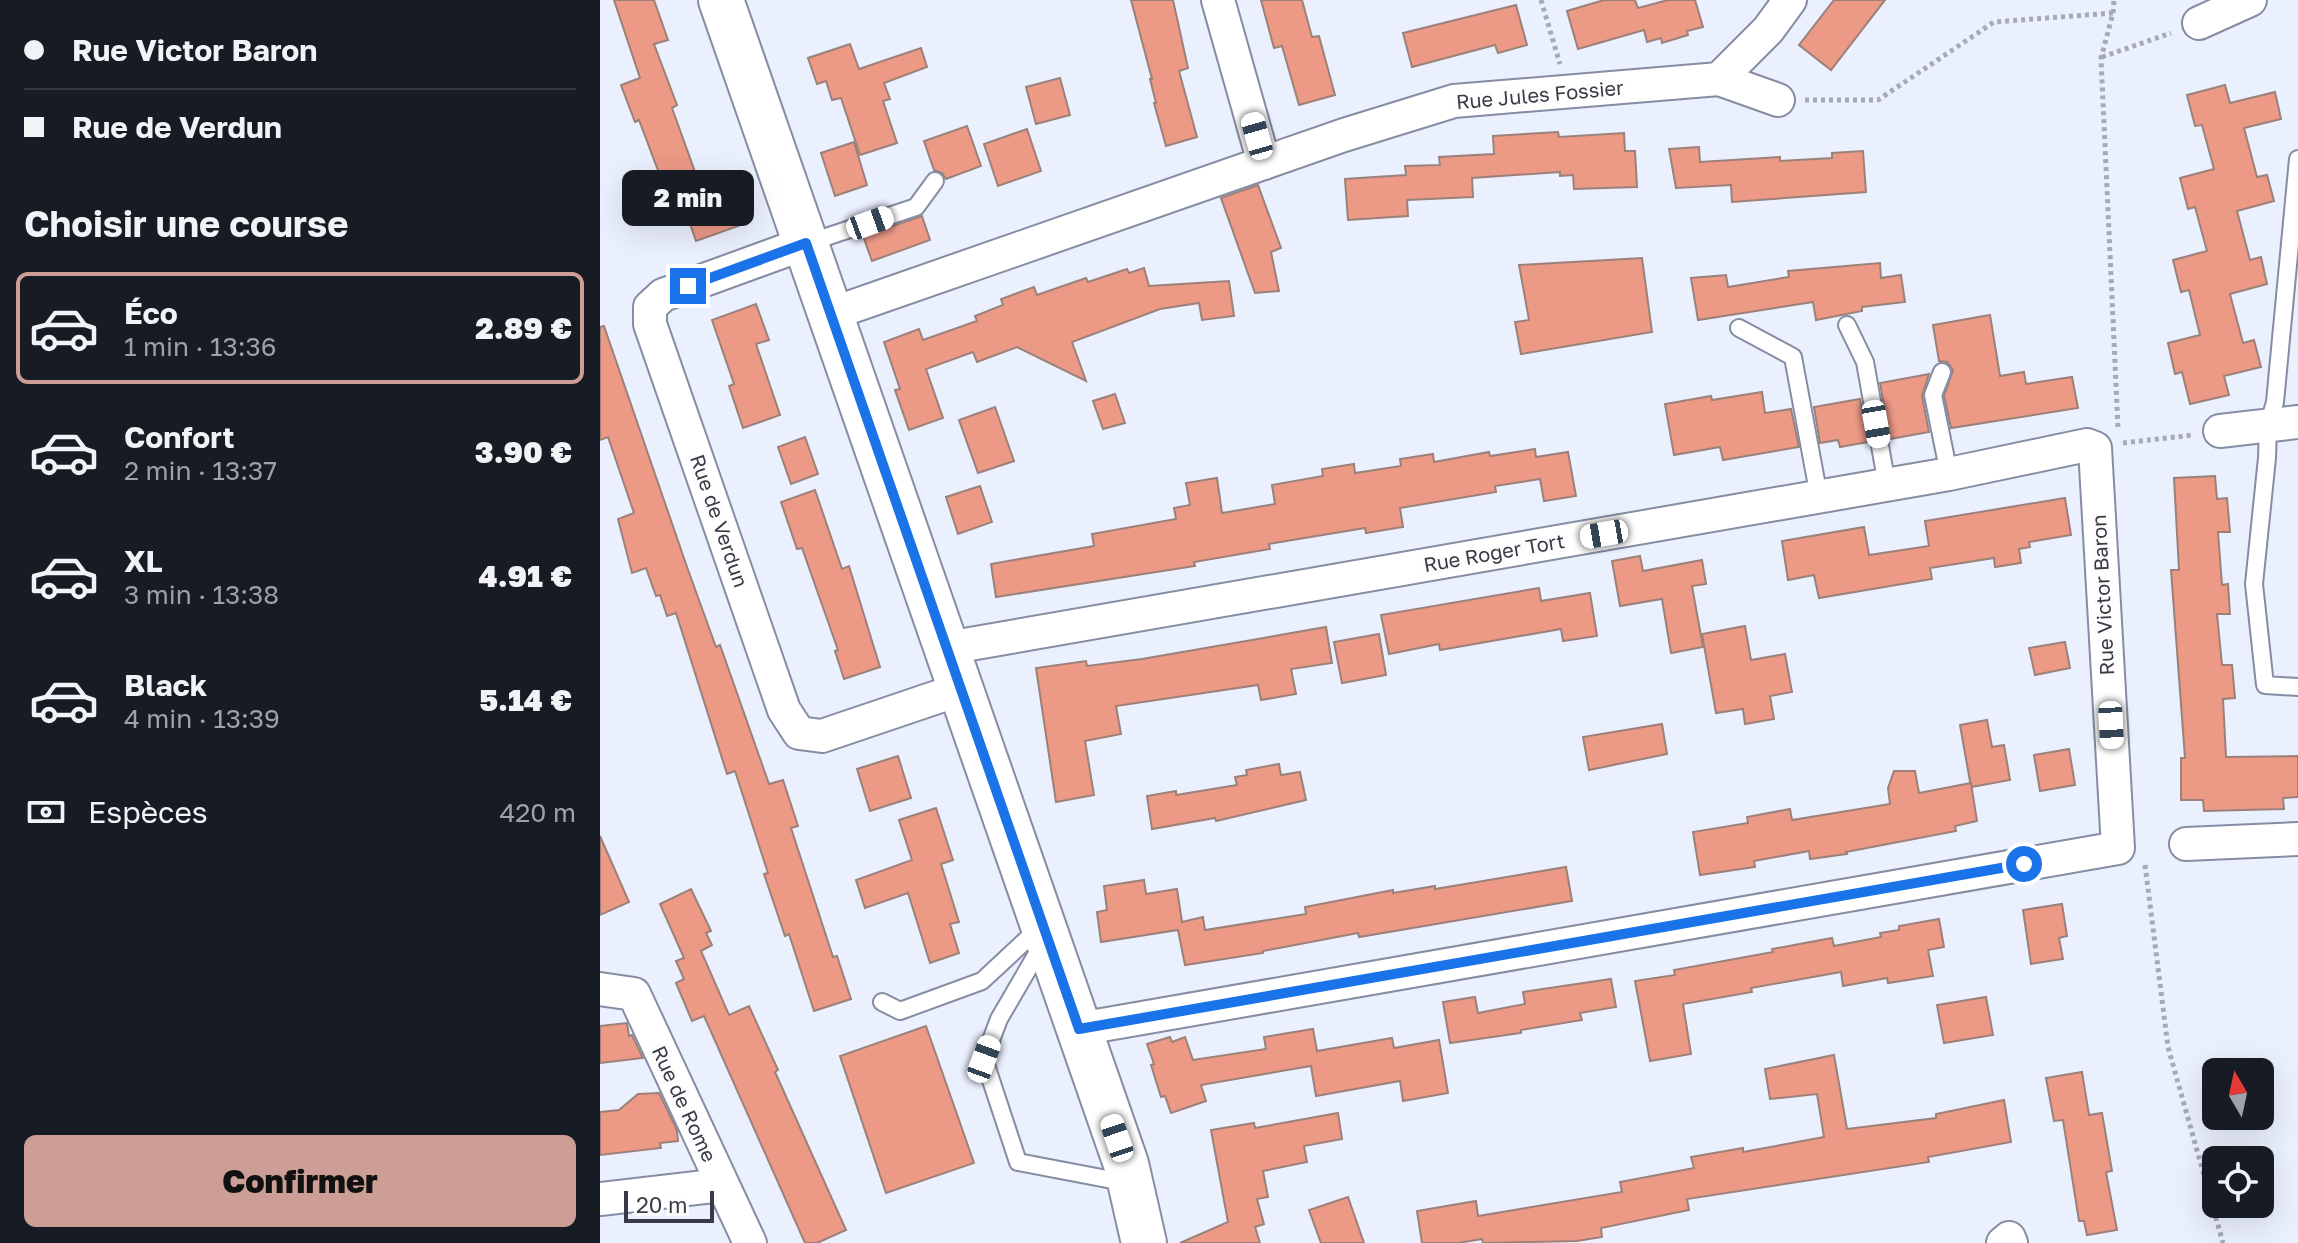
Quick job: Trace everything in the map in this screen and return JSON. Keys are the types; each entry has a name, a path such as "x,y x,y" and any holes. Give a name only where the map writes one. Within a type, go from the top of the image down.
{"street":[{"path":"1218,0 1264,163"},
{"path":"1778,100 1719,79 1768,30 1790,0"},
{"path":"2199,23 2250,0"},
{"path":"723,1 1079,1029 1134,1221"},
{"name":"Rue Jules Fossier","path":"831,314 1264,163 1454,101 1719,79"},
{"name":"Rue de Verdun","path":"806,243 663,295 650,307 650,324 784,710 799,733 822,736 961,689"},
{"path":"2220,431 2283,424"},
{"name":"Rue Roger Tort","path":"947,648 2091,447"},
{"name":"Rue Victor Baron","path":"1079,1029 2118,848 2091,447"},
{"path":"2186,844 2298,839"},
{"name":"Rue de Rome","path":"600,989 634,994 750,1243"},
{"path":"600,1199 722,1185"},
{"path":"2003,1243 2009,1238 2011,1243"}],"lane":[{"path":"2298,159 2275,402 2283,424 2267,458 2254,584 2265,685 2298,687"},
{"path":"806,243 916,207 935,181"},
{"path":"1847,325 1865,362 1887,485"},
{"path":"1739,328 1793,357 1819,497"},
{"path":"1942,372 1933,395 1949,474"},
{"path":"882,1002 900,1011 982,981 1045,930"},
{"path":"1045,930 999,1019 984,1059 1018,1162 1134,1221"}],"path":[{"path":"1541,0 1568,92"},
{"path":"2114,0 2101,58 2199,23"},
{"path":"1778,100 1878,100 1994,22 2113,13"},
{"path":"2091,447 2220,431"}],"building":[{"path":"614,0 654,0 668,40 654,44 677,105 672,108 699,183 673,193 671,187 665,189 639,120 635,122 621,85 640,78"},
{"path":"1131,0 1173,0 1188,68 1179,71 1197,137 1166,146"},
{"path":"1261,0 1302,0 1312,37 1319,36 1335,95 1299,105 1282,46 1274,48"},
{"path":"1604,0 1635,0 1638,8 1668,0 1695,0 1703,27 1662,43 1661,38 1647,42 1644,30 1578,49 1567,11"},
{"path":"1834,0 1885,0 1831,70 1799,45"},
{"path":"1516,5 1527,45 1498,53 1495,45 1412,67 1403,33"},
{"path":"850,44 859,69 921,48 927,67 884,83 890,99 883,101 897,143 860,155 841,98 832,100 826,81 817,84 808,58"},
{"path":"1060,78 1070,115 1036,124 1026,87"},
{"path":"2225,85 2230,103 2275,92 2281,119 2244,128 2257,177 2267,175 2274,201 2237,211 2250,260 2261,257 2267,284 2230,294 2243,343 2254,340 2261,367 2224,376 2229,395 2190,404 2182,372 2175,374 2168,343 2200,335 2189,290 2181,292 2173,260 2207,251 2195,207 2188,209 2180,178 2214,169 2202,125 2195,126 2187,95"},
{"path":"967,126 981,166 946,179 934,170 924,141"},
{"path":"1027,129 1041,171 998,186 984,144"},
{"path":"1558,132 1559,137 1624,133 1625,151 1635,151 1637,187 1574,189 1573,175 1560,176 1560,172 1472,178 1473,197 1407,200 1408,216 1348,220 1345,179 1406,175 1405,166 1440,165 1439,157 1494,154 1493,136"},
{"path":"854,142 867,185 835,196 821,153"},
{"path":"1699,147 1700,162 1780,157 1780,161 1832,158 1832,153 1863,151 1866,192 1732,202 1731,185 1676,188 1669,149"},
{"path":"730,185 744,224 696,241 682,201"},
{"path":"1258,185 1281,248 1271,252 1279,291 1255,293 1221,198"},
{"path":"922,216 930,240 872,261 863,236"},
{"path":"1642,258 1652,332 1521,354 1515,322 1529,320 1519,265"},
{"path":"1880,263 1881,278 1901,275 1905,302 1862,307 1862,311 1816,320 1813,302 1698,320 1691,278 1726,275 1728,287 1789,277 1788,271"},
{"path":"1144,268 1149,286 1229,281 1234,316 1202,320 1199,303 1160,309 1072,342 1086,381 1017,347 977,362 973,352 926,369 943,418 909,430 895,390 900,389 884,342 919,329 923,340 977,321 975,316 1003,305 1001,299 1034,287 1037,295 1086,278 1088,282 1127,269 1129,273"},
{"path":"756,304 769,340 756,344 780,415 743,428 729,386 734,384 712,320"},
{"path":"1990,315 2000,376 2024,372 2026,384 2072,377 2078,408 1951,428 1944,396 1953,370 1947,362 1939,361 1933,325"},
{"path":"604,326 687,567 716,647 720,645 769,784 783,780 798,826 791,828 833,957 837,956 851,999 814,1011 789,934 785,936 764,874 768,873 735,771 727,774 676,613 667,616 646,568 632,573 618,519 634,513 608,437 600,440 600,327"},
{"path":"1929,374 1922,396 1929,432 1890,439 1880,383"},
{"path":"1762,392 1765,413 1791,409 1799,447 1723,460 1720,447 1674,455 1665,404"},
{"path":"1115,394 1125,423 1103,429 1093,401"},
{"path":"1860,399 1868,442 1840,447 1838,440 1820,443 1814,407"},
{"path":"995,407 1014,461 978,473 959,420"},
{"path":"805,437 818,474 791,484 778,447"},
{"path":"1535,449 1536,457 1568,452 1576,496 1544,501 1540,479 1495,486 1496,492 1400,508 1403,527 1366,533 1365,528 1269,544 1270,549 1194,562 1195,566 996,597 991,564 1094,546 1092,534 1176,519 1174,508 1190,505 1186,483 1217,478 1222,513 1275,504 1272,485 1323,476 1322,469 1354,464 1355,473 1401,466 1400,459 1433,454 1434,462 1489,452 1490,456"},
{"path":"2215,476 2217,499 2227,498 2230,532 2218,532 2222,585 2228,584 2230,614 2217,614 2222,665 2232,665 2235,698 2223,699 2226,757 2298,756 2298,797 2283,798 2284,809 2204,811 2203,800 2181,800 2181,758 2185,758 2171,570 2179,570 2174,478"},
{"path":"980,486 992,522 958,534 946,497"},
{"path":"815,490 842,569 849,566 880,667 844,679 835,651 838,650 802,548 797,549 781,502"},
{"path":"2065,498 2071,535 2029,542 2030,547 2019,549 2021,563 1995,567 1994,558 1930,568 1932,579 1819,598 1814,575 1788,580 1782,541 1864,527 1869,555 1929,546 1925,521"},
{"path":"1640,556 1643,571 1702,560 1706,584 1692,586 1703,647 1671,653 1662,599 1620,606 1612,561"},
{"path":"1539,588 1541,601 1590,593 1597,636 1563,641 1561,629 1440,650 1439,644 1389,654 1381,615"},
{"path":"1745,626 1751,660 1785,654 1792,692 1770,696 1774,719 1745,724 1743,709 1716,713 1702,634"},
{"path":"1326,627 1332,663 1291,669 1296,694 1261,700 1258,685 1116,706 1121,734 1085,741 1094,795 1056,802 1036,668 1086,661 1087,666 1142,659"},
{"path":"1379,634 1386,675 1342,683 1334,642"},
{"path":"2065,642 2070,668 2035,675 2029,648"},
{"path":"1987,720 1992,747 2004,745 2010,780 1971,787 1960,725"},
{"path":"1662,724 1667,754 1589,770 1583,737"},
{"path":"2069,749 2075,785 2040,791 2034,755"},
{"path":"898,756 911,798 870,811 857,769"},
{"path":"1279,764 1281,775 1300,772 1306,800 1216,821 1215,818 1152,829 1147,796 1176,791 1176,795 1237,785 1235,777 1247,775 1246,770"},
{"path":"1894,771 1915,771 1919,793 1971,783 1977,821 1955,826 1956,831 1847,854 1810,859 1809,851 1754,861 1755,867 1700,875 1693,832 1748,823 1747,817 1790,809 1792,820 1890,804 1888,788"},
{"path":"936,808 953,860 941,864 959,922 950,924 959,953 930,963 908,893 865,908 856,880 912,860 899,820"},
{"path":"600,836 629,902 600,915"},
{"path":"1566,867 1572,901 1359,937 1358,933 1185,965 1178,930 1101,942 1097,912 1107,910 1104,886 1144,880 1146,894 1177,889 1182,922 1203,917 1205,930 1306,914 1305,907 1393,890 1393,893 1435,886 1435,889"},
{"path":"691,889 711,931 706,933 712,945 701,951 729,1015 749,1006 846,1230 817,1243 805,1243 704,1016 692,1021 676,983 684,979 676,961 684,958 660,904"},
{"path":"2062,904 2067,936 2059,938 2063,959 2031,964 2023,910"},
{"path":"1939,919 1944,947 1928,950 1933,976 1888,983 1887,978 1843,986 1841,972 1683,1004 1691,1054 1650,1061 1635,981 1675,975 1674,970 1832,938 1834,946 1881,937 1880,933 1899,930 1899,926"},
{"path":"1611,979 1616,1007 1580,1013 1582,1020 1450,1043 1443,1002 1475,997 1478,1013 1525,1004 1523,992"},
{"path":"1986,997 1993,1035 1944,1043 1937,1005"},
{"path":"627,1023 629,1036 632,1035 643,1058 600,1063 600,1026"},
{"path":"926,1026 974,1163 886,1193 840,1056"},
{"path":"1313,1029 1317,1051 1392,1038 1394,1048 1439,1040 1448,1093 1403,1101 1400,1081 1316,1096 1311,1066 1201,1085 1206,1101 1171,1113 1165,1096 1161,1097 1147,1044 1170,1037 1172,1042 1185,1037 1193,1060 1266,1049 1264,1037"},
{"path":"1834,1055 1847,1129 1936,1118 1936,1114 2004,1100 2011,1142 1928,1157 1929,1162 1687,1199 1689,1210 1601,1228 1602,1237 1577,1241 1483,1243 1482,1239 1422,1243 1417,1211 1476,1201 1478,1216 1622,1192 1620,1182 1694,1168 1691,1157 1743,1148 1743,1152 1824,1137 1817,1094 1770,1099 1765,1069"},
{"path":"2082,1072 2089,1115 2102,1113 2112,1171 2106,1172 2117,1230 2087,1235 2084,1221 2079,1221 2063,1120 2054,1121 2046,1078"},
{"path":"659,1093 677,1130 678,1141 660,1143 661,1148 600,1155 600,1112 619,1110 638,1094"},
{"path":"1338,1113 1342,1139 1304,1146 1307,1162 1263,1171 1268,1197 1257,1199 1264,1224 1255,1227 1260,1243 1180,1243 1228,1222 1211,1130 1254,1123 1255,1128"},
{"path":"1348,1197 1364,1243 1321,1243 1309,1210"}],"route":[{"path":"688,286 806,243 1079,1029 2024,864"}]}
